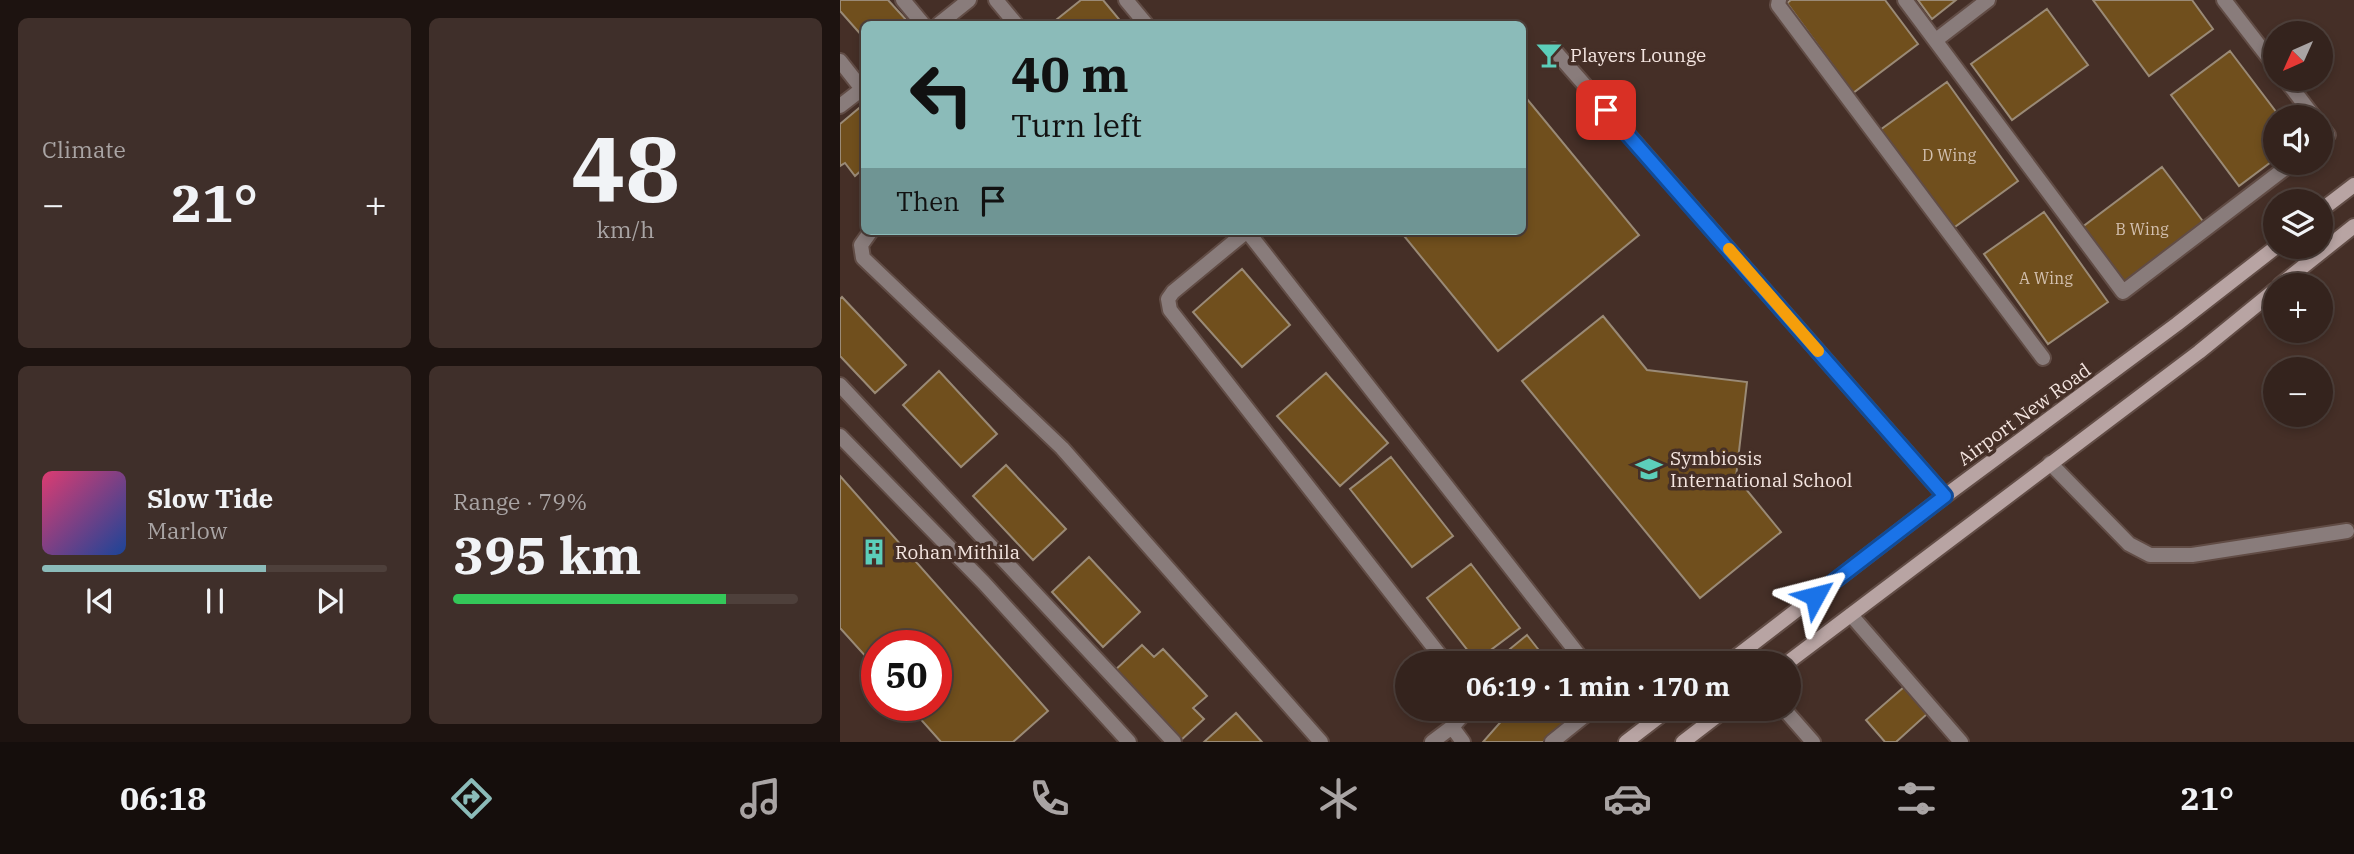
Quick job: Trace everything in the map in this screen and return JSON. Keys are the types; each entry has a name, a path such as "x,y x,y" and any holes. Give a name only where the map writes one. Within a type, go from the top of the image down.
{"main road":[{"path":"2333,201 2354,185"},
{"path":"2295,273 2354,226"},
{"name":"Airport New Road","path":"1744,651 2263,257"},
{"path":"1801,653 2199,352 2263,300"},
{"path":"1626,742 1653,721"},
{"path":"1691,739 1712,721"}],"street":[{"path":"903,0 920,21"},
{"path":"943,21 969,0"},
{"path":"996,0 1014,21"},
{"path":"1126,0 1144,21"},
{"path":"1779,0 1778,5 2043,358"},
{"path":"1905,0 2123,292 2276,175"},
{"path":"1936,40 1987,0"},
{"path":"2224,0 2263,50"},
{"path":"1554,50 1945,496"},
{"path":"840,61 861,86"},
{"path":"840,106 861,90"},
{"path":"2293,91 2305,105"},
{"path":"868,235 861,245 863,258 1062,449 1321,742"},
{"path":"1242,235 1173,292 1168,299 1170,310 1437,651"},
{"path":"1250,235 1576,651"},
{"path":"840,384 1174,742"},
{"path":"840,436 984,583 1129,742"},
{"path":"2050,463 2129,544 2150,555 2192,555 2347,531"},
{"path":"1852,615 1961,742"},
{"path":"1432,742 1457,721"},
{"path":"1552,742 1578,721"},
{"path":"1795,721 1813,742"},
{"path":"1452,727 1463,742"}],"building":[{"path":"840,0 888,0 907,21 861,21 861,35 840,11"},
{"path":"1081,0 1103,0 1120,21 1055,21"},
{"path":"1791,0 1885,0 1918,44 1853,93 1787,3"},
{"path":"1918,0 1956,0 1932,19"},
{"path":"2093,0 2192,0 2213,29 2149,76"},
{"path":"2047,9 2088,65 2012,120 1971,64"},
{"path":"2230,51 2271,105 2263,105 2263,168 2239,186 2171,95"},
{"path":"1947,82 2018,181 1952,229 1880,130"},
{"path":"1526,98 1639,235 1498,351 1403,235 1526,235"},
{"path":"861,106 861,171 855,176 845,163 840,166 840,124"},
{"path":"2162,167 2208,228 2123,292 2077,231"},
{"path":"2044,212 2108,302 2048,344 1984,254"},
{"path":"1242,269 1290,325 1242,367 1193,312"},
{"path":"842,297 906,365 875,393 840,356"},
{"path":"1603,316 1647,370 1747,382 1736,477 1781,532 1700,598 1522,381"},
{"path":"939,371 997,434 961,467 903,405"},
{"path":"1326,373 1388,443 1340,486 1277,416"},
{"path":"1391,457 1453,536 1412,567 1350,489"},
{"path":"1006,465 1066,529 1033,560 973,496"},
{"name":"Rohan Mithila","path":"840,476 1048,711 1013,742 941,742 922,721 952,721 952,630 861,630 861,651 840,628"},
{"path":"1089,557 1140,612 1103,647 1052,592"},
{"path":"1471,564 1520,628 1489,651 1468,651 1427,598"},
{"path":"1527,635 1540,651 1508,651"},
{"path":"1142,645 1154,657 1163,649 1207,696 1193,708 1204,719 1179,742 1113,672"},
{"path":"1904,687 1927,714 1896,742 1885,742 1866,720"},
{"path":"1236,713 1262,742 1204,742"},
{"path":"1501,721 1570,721 1543,742 1483,742"}],"slow traffic":[{"path":"1729,249 1818,351"}],"place":[{"name":"Players Lounge","path":"1549,55"},
{"name":"Symbiosis International School","path":"1649,469"},
{"name":"Rohan Mithila","path":"874,552"}],"route":[{"path":"1606,110 1945,496 1815,596"}]}
